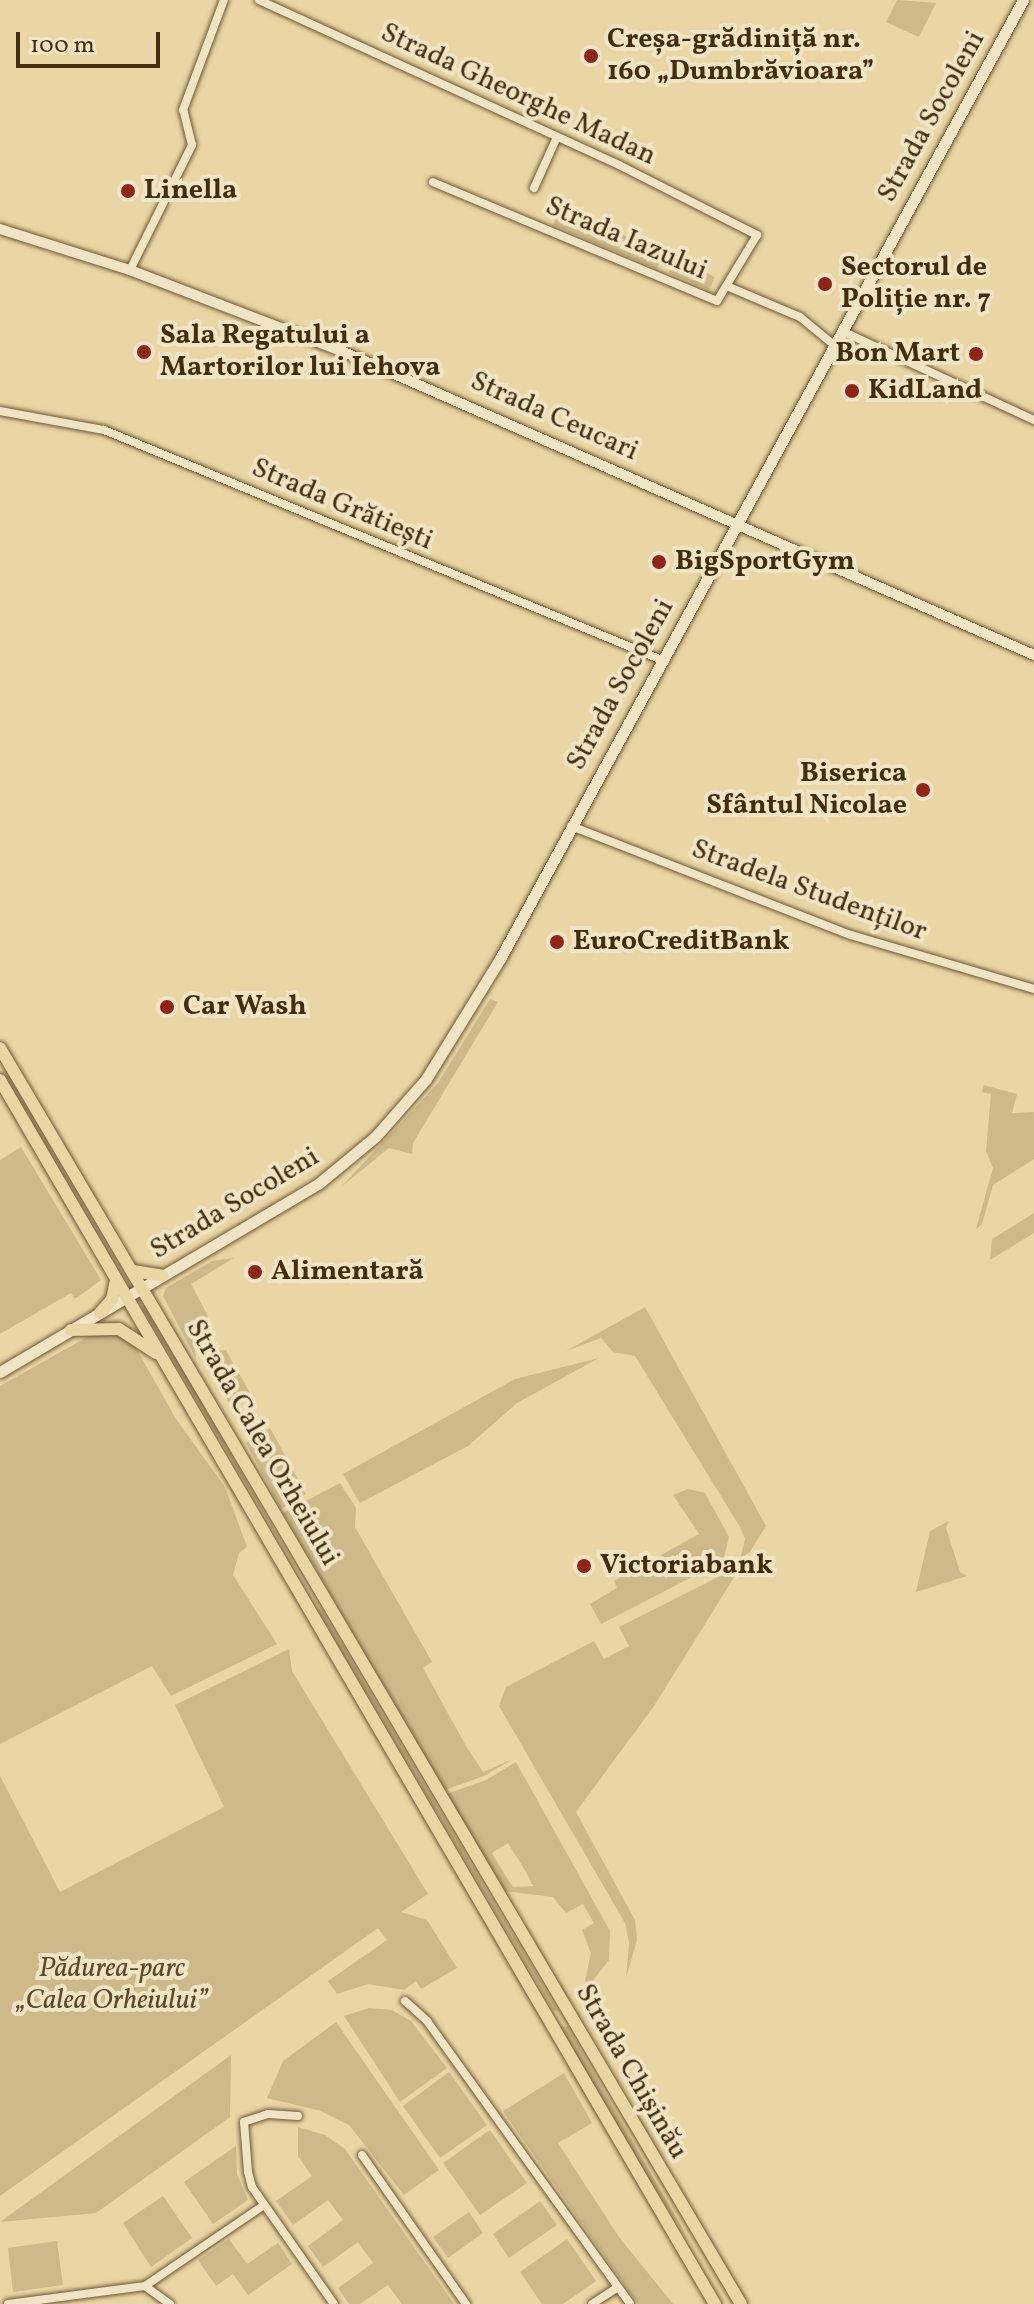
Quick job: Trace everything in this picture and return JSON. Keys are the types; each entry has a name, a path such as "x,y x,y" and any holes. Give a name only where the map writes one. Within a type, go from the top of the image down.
{"highway":[{"name":"Strada Calea Orheiului","path":"0,1048 481,1864"},
{"name":"Strada Calea Orheiului","path":"0,1080 462,1876"},
{"path":"133,1271 163,1276"},
{"path":"100,1313 112,1299 116,1280"},
{"path":"71,1330 125,1330 164,1361"},
{"path":"303,1601 321,1590"},
{"name":"Strada Chișinău","path":"481,1864 741,2304"},
{"name":"Strada Chișinău","path":"462,1876 715,2304"},
{"path":"546,2021 571,2018"}],"main road":[{"name":"Strada Socoleni","path":"0,1372 318,1184 393,1119 463,1023 1023,0"}],"street":[{"path":"130,270 192,145 183,110 224,0"},
{"name":"Strada Gheorghe Madan","path":"259,0 557,137 757,235 729,287"},
{"path":"534,188 557,137"},
{"name":"Strada Iazului","path":"433,182 717,301 729,287 800,317 834,345"},
{"name":"Strada Ceucari","path":"0,229 130,270 344,352 1034,655"},
{"path":"842,331 1034,420"},
{"name":"Strada Grătiești","path":"0,411 104,430 662,660"},
{"name":"Stradela Studenților","path":"571,826 851,935 1034,989"},
{"path":"405,2001 427,2021 630,2304"},
{"path":"298,2116 268,2114 244,2122 248,2172 264,2205 334,2304"},
{"path":"362,2155 466,2304"},
{"path":"8,2304 145,2286 264,2205"},
{"path":"145,2286 170,2304"},
{"path":"592,2304 617,2288"}],"green space":[{"path":"897,0 936,3 919,37 886,22"},
{"path":"561,207 664,253 657,269 553,225"},
{"path":"675,258 715,277 709,290 669,273"},
{"path":"490,999 498,1002 413,1143 412,1154 389,1148 341,1187 438,1083"},
{"path":"984,1085 1017,1094 1012,1113 1034,1112 1034,1159 993,1185 982,1224 976,1229 993,1168 986,1151 991,1094 982,1092"},
{"path":"21,1147 101,1280 75,1299 71,1293 0,1334 0,1160"},
{"path":"1034,1213 1034,1233 990,1260 992,1239"},
{"path":"234,1258 191,1284 208,1316 193,1333 196,1359 163,1296 166,1288 212,1261"},
{"path":"146,1306 302,1578 142,1308"},
{"path":"645,1307 766,1526 654,1706 576,1812 635,1920 637,1940 626,1978 629,1943 625,1923 499,1706 506,1687 594,1641 604,1659 629,1646 619,1627 732,1570 740,1560 745,1539 740,1527 635,1356 613,1352 601,1338 566,1351"},
{"path":"96,1332 117,1332 136,1348 176,1419 225,1487 247,1547 239,1553 233,1575 277,1644 171,1696 152,1666 0,1744 0,1386"},
{"path":"226,1350 250,1393 239,1406 230,1404 207,1364 217,1351"},
{"path":"599,1358 517,1403 468,1446 360,1503 343,1474 515,1379"},
{"path":"270,1428 306,1494 281,1509 246,1443"},
{"path":"340,1483 356,1508 355,1527 432,1662 423,1668 466,1746 483,1772 513,1759 484,1776 445,1790 283,1513"},
{"path":"688,1489 705,1493 729,1537 723,1561 601,1624 590,1604 617,1588 614,1581 699,1534 673,1495"},
{"path":"949,1521 946,1528 960,1572 967,1576 916,1592 930,1531"},
{"path":"317,1609 322,1610 559,2012 553,2010"},
{"name":"Pădurea-parc „Calea Orheiului”","path":"289,1649 292,1671 428,1894 401,1912 427,1920 457,1968 421,1989 416,1981 404,1990 368,1984 337,1994 328,1981 387,1940 378,1928 0,2196 0,1776 60,1892 224,1807 175,1705"},
{"path":"516,1762 610,1931 609,1960 591,1983 585,1981 591,1953 582,1930 594,1923 583,1904 566,1913 553,1897 505,1891 446,1794 486,1780","holes":["508,1843 533,1886 513,1887 492,1853"]},
{"path":"369,2008 392,2010 411,2021 447,2068 400,2102 344,2016"},
{"path":"336,2022 439,2170 404,2195 349,2125 321,2111 267,2098 283,2061"},
{"path":"556,2026 568,2027 689,2240 645,2174"},
{"path":"231,2055 230,2117 96,2213 0,2222"},
{"path":"449,2072 487,2125 440,2158 403,2106"},
{"path":"564,2073 592,2123 558,2143 619,2237 673,2304 638,2304 503,2111"},
{"path":"298,2127 325,2135 345,2149 454,2304 402,2304 388,2285 360,2304 349,2304 338,2288 373,2263 358,2242 323,2267 308,2246 343,2220 328,2200 293,2225 276,2201 312,2176 298,2156"},
{"path":"490,2130 527,2183 480,2215 443,2163"},
{"path":"236,2146 237,2174 248,2200 213,2224 184,2182"},
{"path":"163,2196 192,2238 151,2267 123,2223"},
{"path":"540,2201 557,2225 509,2258 493,2234"},
{"path":"469,2212 483,2233 448,2258 433,2237"},
{"path":"229,2239 247,2264 278,2243 292,2264 248,2295 233,2274 216,2286 198,2260"},
{"path":"567,2239 596,2281 563,2304 542,2304 520,2272"},
{"path":"57,2241 63,2285 13,2292 8,2248"}],"place":[{"name":"Creșa-grădiniță nr. 160 „Dumbrăvioara”","path":"591,56"},
{"name":"Linella","path":"128,191"},
{"name":"Sectorul de Poliție nr. 7","path":"825,284"},
{"name":"Sala Regatului a Martorilor lui Iehova","path":"144,352"},
{"name":"Bon Mart","path":"976,354"},
{"name":"KidLand","path":"852,391"},
{"name":"BigSportGym","path":"659,562"},
{"name":"Biserica Sfântul Nicolae","path":"923,790"},
{"name":"EuroCreditBank","path":"557,942"},
{"name":"Car Wash","path":"167,1007"},
{"name":"Alimentară","path":"255,1272"},
{"name":"Victoriabank","path":"584,1566"}]}
